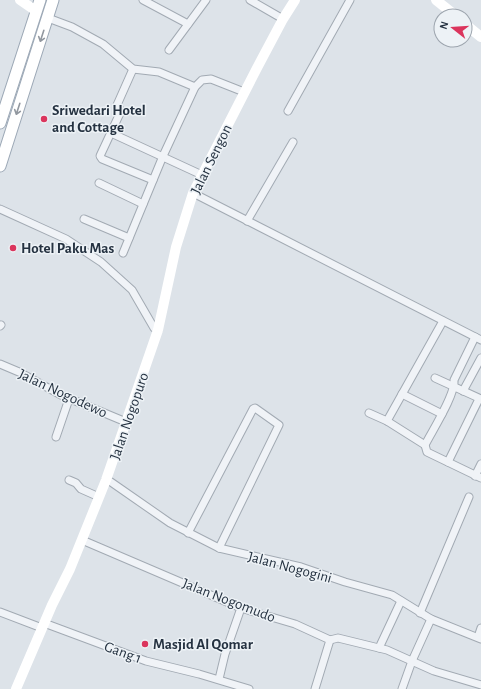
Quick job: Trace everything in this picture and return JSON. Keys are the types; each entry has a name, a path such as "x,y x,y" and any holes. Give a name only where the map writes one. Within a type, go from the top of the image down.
{"main road":[{"path":"0,166 53,0"},
{"path":"0,123 38,5"}],"street":[{"path":"20,0 38,5"},
{"path":"143,0 188,24"},
{"path":"169,50 206,0"},
{"path":"250,0 283,20"},
{"name":"Jalan Sengon","path":"158,330 176,247 193,193 244,92 295,0"},
{"path":"288,111 350,0"},
{"path":"436,0 446,8"},
{"path":"48,18 72,28 103,44 133,70 159,72 195,87"},
{"path":"133,70 117,105 121,111 101,154 102,158 153,180"},
{"path":"123,253 163,156 195,87 202,80 211,79 244,92"},
{"path":"111,133 202,175"},
{"path":"247,221 293,142"},
{"path":"99,183 143,204"},
{"path":"193,193 478,339 454,380 454,387 442,414 425,444 427,452 478,478 481,464"},
{"path":"0,209 66,239 101,262 132,290 154,328 158,330"},
{"path":"84,219 129,238"},
{"path":"387,421 443,321"},
{"name":"Jalan Nogopuro","path":"16,689 43,625 82,540 106,480 158,330"},
{"path":"463,391 481,358"},
{"name":"Jalan Nogodewo","path":"0,364 19,372 69,399 126,422"},
{"path":"435,378 480,399 448,462"},
{"path":"402,394 442,414"},
{"path":"56,437 69,399"},
{"path":"188,533 253,409 256,408 279,423 279,425 219,548"},
{"path":"369,412 425,444"},
{"path":"69,480 76,483 81,489 99,497"},
{"name":"Jalan Nogogini","path":"106,480 170,523 219,548 301,567 345,582 392,595 430,619 479,638"},
{"path":"420,613 469,497"},
{"name":"Jalan Nogomudo","path":"82,540 241,608 295,624 330,640"},
{"path":"379,648 401,601"},
{"path":"219,680 241,608"},
{"name":"Gang 1","path":"0,612 43,625 146,661 249,689"},
{"path":"402,689 430,619"},
{"path":"479,638 481,628"},
{"path":"316,689 330,640 338,638 379,648 434,670 481,685"}],"place":[{"name":"Sriwedari Hotel and Cottage","path":"44,119"},
{"name":"Hotel Paku Mas","path":"13,248"},
{"name":"Masjid Al Qomar","path":"145,644"}]}
